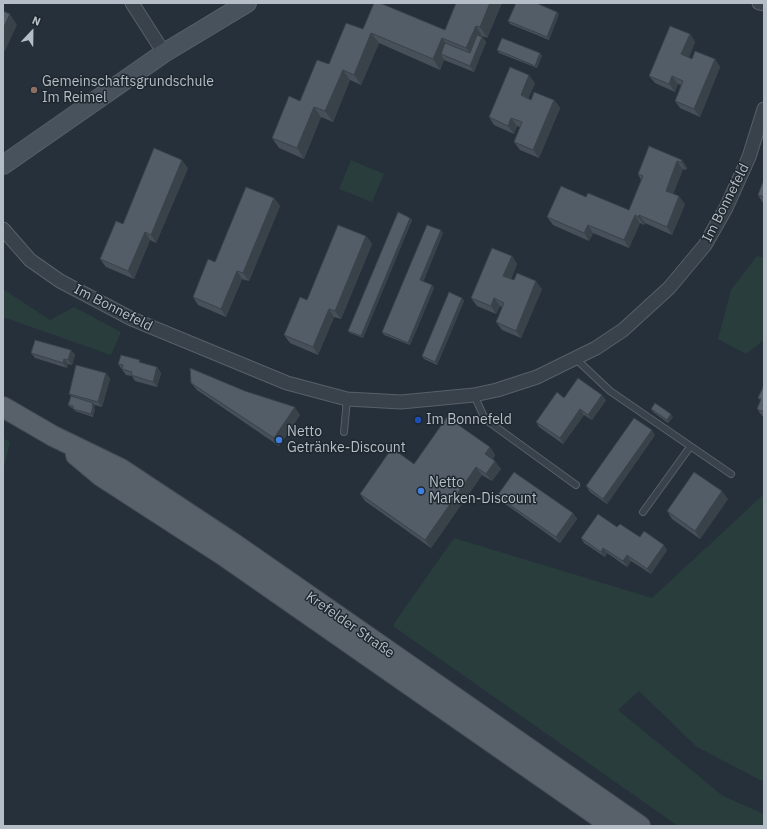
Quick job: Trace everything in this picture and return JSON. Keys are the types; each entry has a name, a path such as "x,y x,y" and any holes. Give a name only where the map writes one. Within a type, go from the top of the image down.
{"main road":[{"path":"3,165 164,53 247,3"},
{"name":"Krefelder Straße","path":"3,407 53,436 121,469 200,521 640,826"},
{"name":"Krefelder Straße","path":"53,436 101,476 222,555 612,826"}],"street":[{"path":"132,3 164,53"},
{"path":"759,3 764,4"},
{"name":"Im Bonnefeld","path":"3,229 30,260 60,281 132,319 287,384 347,399 402,402 474,395 497,390 537,377 596,348 623,330 669,288 705,244 726,208 742,175 764,110"}],"lane":[{"path":"575,358 610,391 731,474"},
{"path":"474,395 485,419 576,485"},
{"path":"344,432 347,399"},
{"path":"643,512 690,447"}],"green space":[{"path":"351,160 384,174 372,202 339,189"},
{"path":"757,256 764,258 764,340 746,354 718,339 731,290"},
{"path":"3,289 50,320 74,307 121,332 111,355 3,317"},
{"path":"3,438 10,442 3,472"},
{"path":"764,494 764,782 697,747 639,691 618,710 723,796 764,814 764,826 678,826 393,626 454,538 652,598"}],"building":[{"path":"374,3 380,3 445,30 456,3 490,3 480,27 476,26 466,48 442,38 433,59 371,33 354,75 343,70 325,111 314,107 297,148 272,138 289,96 300,101 317,60 329,64 346,23 363,29"},
{"path":"516,3 536,3 557,12 547,37 508,21"},
{"path":"3,11 10,14 3,29"},
{"path":"670,26 690,34 681,54 692,59 695,51 715,59 694,109 675,101 683,81 672,76 669,84 649,76"},
{"path":"477,35 482,37 470,66 441,54 445,43 470,53"},
{"path":"502,38 540,53 535,66 497,50"},
{"path":"510,67 529,75 521,95 531,100 534,92 554,100 533,150 514,142 522,122 511,118 508,126 489,117"},
{"path":"649,146 682,160 681,162 677,161 666,191 679,196 667,227 639,215 638,217 635,215 624,240 588,225 584,233 547,217 561,186 586,197 588,193 629,210 643,176 638,174"},
{"path":"154,148 182,160 151,235 145,232 128,271 100,259 116,221 123,224"},
{"path":"764,179 764,197 758,195"},
{"path":"246,187 274,198 243,273 237,271 221,309 193,297 208,259 215,262"},
{"path":"398,212 410,218 361,336 348,331"},
{"path":"338,225 366,236 335,311 329,309 313,347 284,335 300,297 307,300"},
{"path":"427,225 441,230 420,280 432,285 408,343 382,332"},
{"path":"492,248 512,256 503,276 514,280 517,273 536,281 516,331 496,322 504,303 494,298 491,306 471,298"},
{"path":"449,292 462,298 435,362 422,356"},
{"path":"35,340 71,350 68,360 64,359 63,363 31,353"},
{"path":"121,355 140,360 139,362 157,367 153,382 131,375 132,372 122,369 123,365 118,364"},
{"path":"76,365 106,373 98,402 69,394"},
{"path":"190,368 245,391 295,407 274,438 191,383"},
{"path":"578,378 602,395 588,415 580,409 560,438 536,422 557,392 564,398"},
{"path":"764,385 764,412 757,409 761,399 758,398"},
{"path":"71,396 93,403 91,414 73,409 73,406 68,405"},
{"path":"655,403 671,414 667,420 651,409"},
{"name":"Netto Marken-Discount","path":"447,417 490,447 485,454 495,461 486,474 476,467 425,540 360,494 392,448 414,464"},
{"path":"634,418 652,430 603,499 586,486"},
{"path":"514,472 573,513 556,537 497,496"},
{"path":"694,472 722,491 695,531 667,511"},
{"path":"598,514 617,527 620,524 640,537 644,531 664,545 647,569 627,555 623,561 603,548 601,552 581,538"}],"place":[{"name":"Gemeinschaftsgrundschule Im Reimel","path":"34,90"},
{"name":"Im Bonnefeld","path":"418,420"},
{"name":"Netto Getränke-Discount","path":"279,440"},
{"name":"Netto Marken-Discount","path":"421,491"}]}
